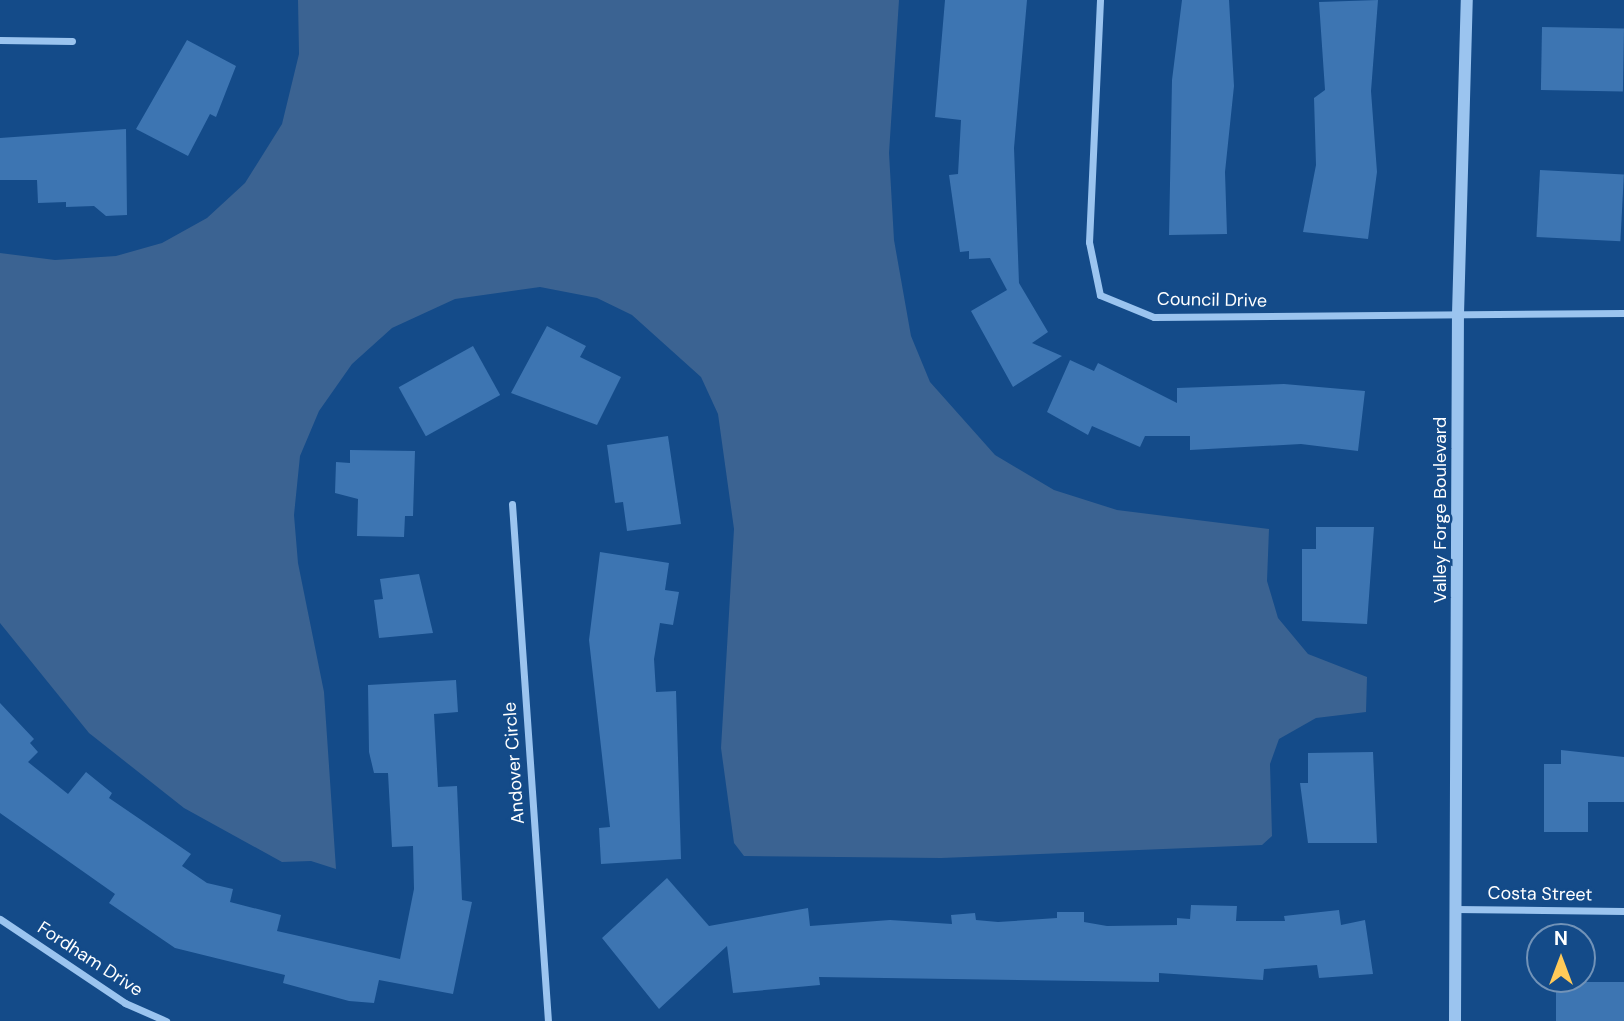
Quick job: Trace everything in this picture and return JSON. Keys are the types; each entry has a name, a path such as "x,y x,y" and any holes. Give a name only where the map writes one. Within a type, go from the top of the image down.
{"street":[{"name":"Council Drive","path":"1100,0 1089,243 1100,295 1154,317 1624,313"},
{"name":"Valley Forge Boulevard","path":"1455,1021 1458,314 1467,0"},
{"path":"0,40 72,41"},
{"name":"Andover Circle","path":"512,504 548,1021"},
{"name":"Costa Street","path":"1455,909 1624,911"},
{"name":"Fordham Drive","path":"0,919 125,1003 166,1021"}],"water":[{"path":"298,0 899,0 889,153 894,240 911,336 930,382 995,455 1054,490 1117,510 1269,529 1267,581 1278,618 1308,654 1367,677 1366,712 1316,718 1279,739 1270,764 1272,836 1262,845 941,858 744,856 734,843 721,748 734,529 718,414 701,377 632,315 597,298 540,287 455,299 392,328 352,364 319,411 300,456 294,515 298,563 324,692 336,869 311,861 282,862 184,808 89,733 0,623 0,253 55,260 116,256 162,243 207,218 245,183 282,124 299,54"}],"building":[{"path":"945,0 1027,0 1014,148 1019,283 1048,332 1032,343 1062,356 1013,387 971,311 1007,290 990,258 969,259 969,251 960,252 949,175 958,174 961,120 935,117"},
{"path":"1182,0 1229,0 1234,86 1225,172 1227,234 1169,235 1172,80"},
{"path":"1378,0 1371,91 1377,172 1368,239 1303,232 1316,165 1314,98 1325,90 1319,2"},
{"path":"1542,27 1624,28 1623,91 1541,90"},
{"path":"187,40 236,66 216,117 210,114 188,156 136,129"},
{"path":"126,129 127,215 106,216 94,206 66,207 66,202 38,203 37,180 0,180 0,138"},
{"path":"1540,170 1624,174 1620,241 1536,237"},
{"path":"547,326 586,346 580,357 621,377 597,425 511,393"},
{"path":"473,346 500,395 426,436 399,387"},
{"path":"1070,360 1094,371 1098,363 1177,403 1177,388 1284,384 1365,391 1358,451 1301,444 1190,450 1190,436 1145,436 1140,447 1092,426 1088,435 1047,412"},
{"path":"668,436 681,524 627,531 623,502 615,503 607,445"},
{"path":"350,450 415,451 413,516 405,516 404,537 357,536 358,499 335,493 336,462 350,463"},
{"path":"1316,527 1374,527 1367,624 1302,621 1302,549 1316,549"},
{"path":"600,552 669,563 665,590 679,592 673,625 660,623 654,659 656,692 676,691 681,859 601,864 599,828 610,827 589,640"},
{"path":"419,574 433,633 379,638 374,600 383,599 380,579"},
{"path":"456,680 458,712 434,714 438,787 457,786 462,900 472,902 453,994 379,980 374,1003 349,1001 283,983 285,975 175,948 109,903 115,894 0,813 0,703 34,739 30,743 38,752 28,762 68,794 86,772 112,793 109,798 191,854 182,866 207,883 233,889 230,902 281,915 277,931 400,959 414,889 413,846 392,847 388,773 374,773 369,752 368,685"},
{"path":"1561,750 1624,757 1624,802 1588,802 1588,832 1544,832 1544,764 1561,764"},
{"path":"1373,752 1377,843 1308,843 1300,783 1308,783 1308,753"},
{"path":"667,878 709,926 808,908 810,926 890,920 952,924 951,915 975,913 976,920 998,922 1057,918 1057,912 1084,912 1084,922 1107,926 1177,925 1177,918 1190,919 1191,905 1237,906 1236,921 1285,921 1284,916 1339,910 1341,925 1365,920 1373,974 1319,978 1317,965 1264,969 1263,980 1159,973 1159,982 819,977 820,985 733,993 727,946 659,1009 602,938"},
{"path":"1596,982 1624,982 1624,1021 1556,1021 1556,993 1596,993"}]}
